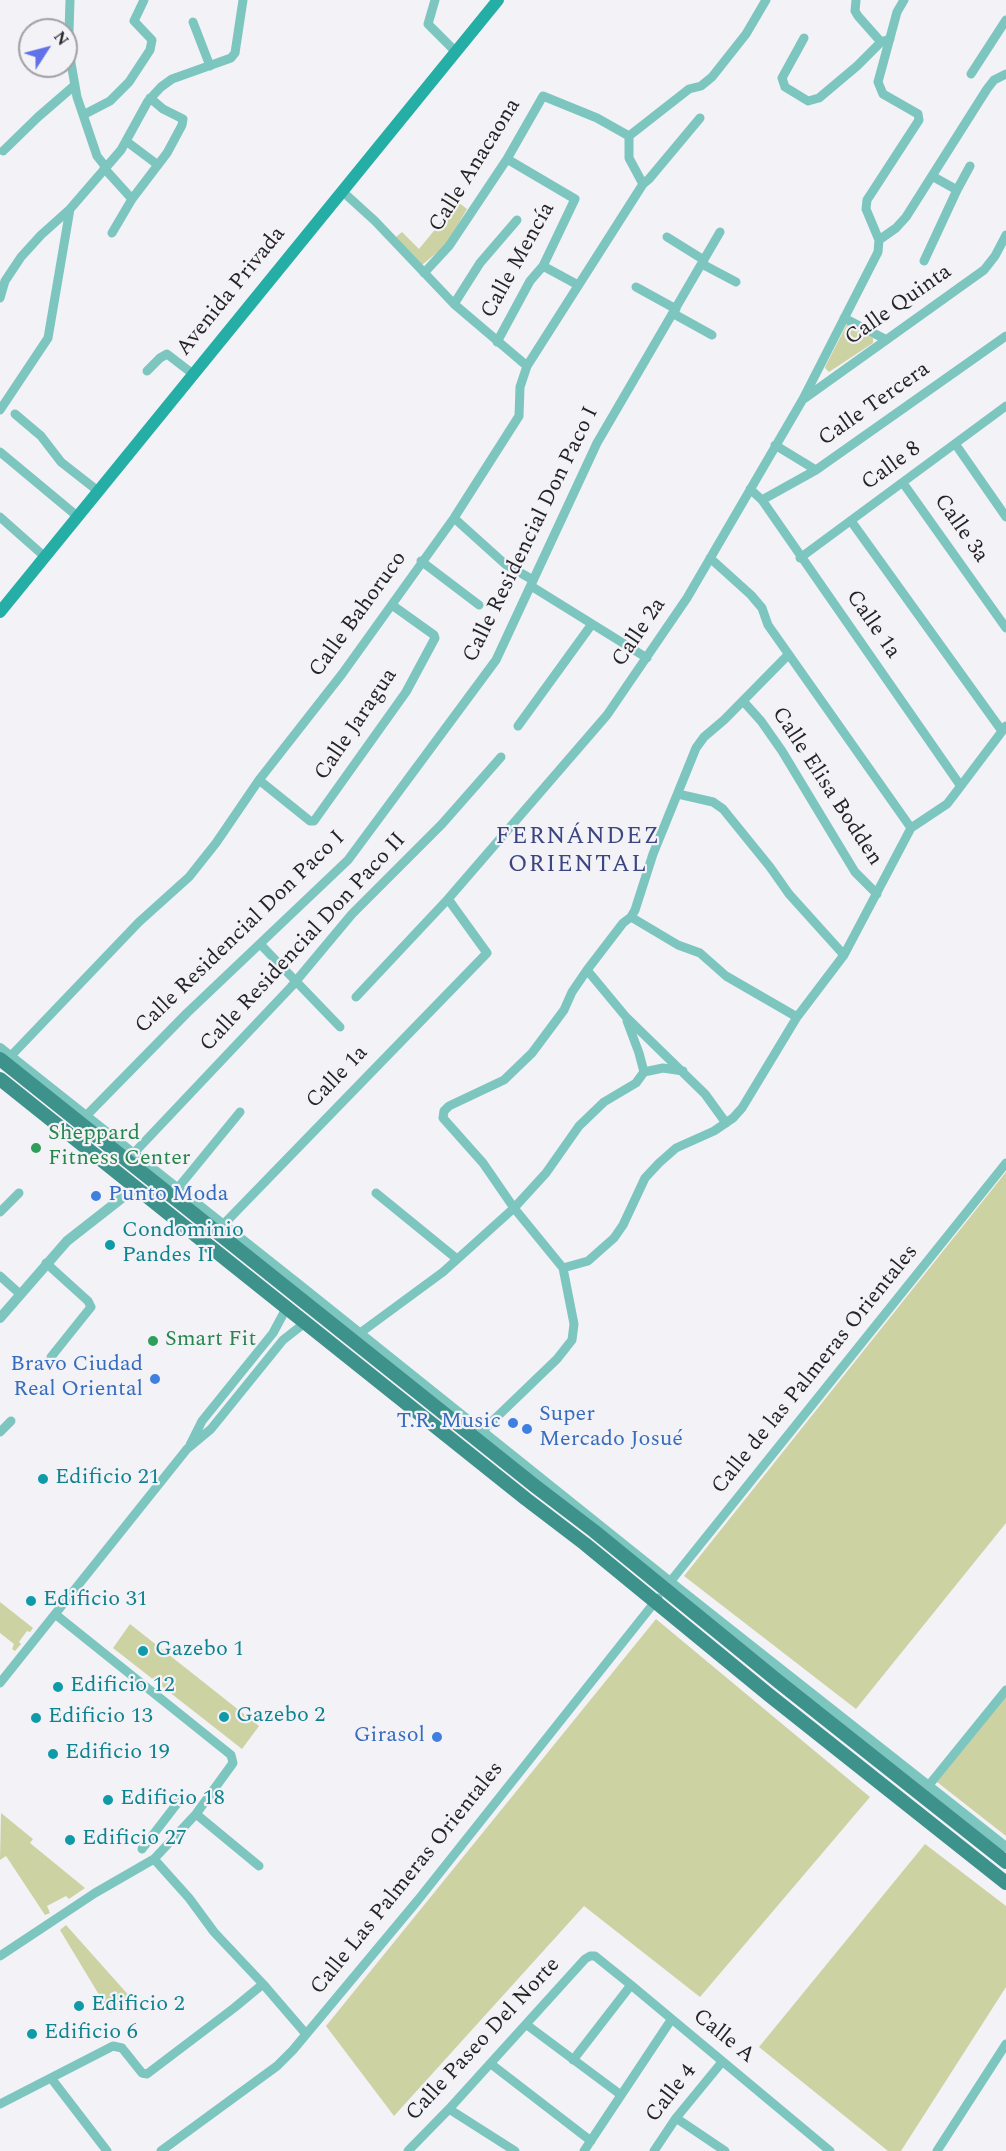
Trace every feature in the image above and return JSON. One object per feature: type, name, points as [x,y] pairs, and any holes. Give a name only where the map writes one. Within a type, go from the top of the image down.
[{"type":"main road","name":"Avenida Privada","points":[[0,612],[456,52],[494,1]]},
{"type":"main road","points":[[5,1059],[84,1119],[925,1790],[1006,1862]]},
{"type":"main road","points":[[0,1079],[1006,1883]]},
{"type":"street","points":[[70,0],[70,63],[83,115],[97,156],[132,199]]},
{"type":"street","points":[[83,115],[110,101],[129,82],[150,50],[152,40],[134,21],[144,0]]},
{"type":"street","points":[[0,298],[5,280],[21,257],[70,209],[122,150],[150,98],[172,79],[231,58],[235,52],[243,0]]},
{"type":"street","points":[[435,0],[428,24],[456,52]]},
{"type":"street","points":[[643,184],[629,158],[629,136],[689,89],[701,86],[712,77],[746,34],[766,0]]},
{"type":"street","points":[[856,0],[855,11],[858,16],[885,40]]},
{"type":"street","points":[[904,0],[885,40],[878,82],[883,94],[918,114],[919,120],[867,200],[866,209],[879,240],[896,228],[906,217],[987,89],[994,81],[1006,74]]},
{"type":"street","points":[[971,74],[1006,20]]},
{"type":"street","points":[[193,22],[210,66]]},
{"type":"street","points":[[804,38],[782,78],[785,87],[808,101],[819,98],[885,40]]},
{"type":"street","points":[[3,152],[75,84]]},
{"type":"street","name":"Calle Anacaona","points":[[424,273],[449,246],[507,159],[543,96],[597,118],[629,136]]},
{"type":"street","points":[[112,232],[177,135],[183,118],[163,109],[150,98]]},
{"type":"street","name":"Calle Bahoruco","points":[[5,1059],[139,922],[189,877],[216,843],[259,780],[342,674],[454,518],[519,416],[520,387],[527,366],[643,184],[650,179],[700,118]]},
{"type":"street","points":[[126,141],[158,165]]},
{"type":"street","name":"Calle Mencía","points":[[497,342],[530,281],[543,266],[575,199],[507,159]]},
{"type":"street","points":[[924,261],[970,166]]},
{"type":"street","points":[[932,176],[957,190]]},
{"type":"street","points":[[342,191],[375,221],[454,304],[527,366]]},
{"type":"street","points":[[0,410],[48,338],[70,209]]},
{"type":"street","points":[[454,304],[480,263],[517,220]]},
{"type":"street","name":"Calle Residencial Don Paco I","points":[[84,1119],[187,1013],[261,945],[353,854],[496,660],[597,443],[720,232]]},
{"type":"street","name":"Calle Quinta","points":[[804,399],[984,270],[995,256],[1006,235]]},
{"type":"street","points":[[668,237],[735,282]]},
{"type":"street","name":"Calle 2a","points":[[356,997],[448,899],[607,715],[647,658],[710,558],[804,399],[875,262],[879,240]]},
{"type":"street","points":[[543,266],[578,285]]},
{"type":"street","points":[[636,287],[712,335]]},
{"type":"street","points":[[844,318],[885,339]]},
{"type":"street","name":"Calle Tercera","points":[[762,500],[816,470],[1006,336]]},
{"type":"street","points":[[147,371],[167,354],[193,374]]},
{"type":"street","name":"Calle 8","points":[[800,558],[1006,406]]},
{"type":"street","points":[[15,414],[41,436],[68,468],[98,491]]},
{"type":"street","points":[[775,445],[816,470]]},
{"type":"street","points":[[956,445],[1006,517]]},
{"type":"street","points":[[0,452],[77,516]]},
{"type":"street","name":"Calle 3a","points":[[903,483],[1006,628]]},
{"type":"street","name":"Calle 1a","points":[[750,489],[762,500],[800,558],[960,785]]},
{"type":"street","points":[[0,517],[44,556]]},
{"type":"street","points":[[454,518],[506,564],[532,583],[647,658]]},
{"type":"street","points":[[563,1268],[588,1261],[614,1238],[623,1225],[645,1178],[659,1162],[676,1148],[714,1131],[742,1108],[797,1017],[844,955],[911,828],[947,804],[1004,728],[851,521]]},
{"type":"street","points":[[710,558],[762,608],[768,625],[788,655],[911,828]]},
{"type":"street","points":[[421,561],[479,605]]},
{"type":"street","name":"Calle Jaragua","points":[[259,780],[310,821],[314,821],[406,692],[435,638],[434,634],[392,605]]},
{"type":"street","points":[[518,726],[592,624]]},
{"type":"street","points":[[478,1435],[557,1359],[572,1340],[574,1324],[563,1268],[514,1208],[483,1163],[443,1118],[444,1112],[449,1106],[504,1080],[532,1053],[564,1010],[572,992],[587,970],[635,910],[652,854],[699,743],[788,655]]},
{"type":"street","name":"Calle Elisa Bodden","points":[[743,701],[761,721],[782,751],[855,872],[877,894]]},
{"type":"street","name":"Calle Residencial Don Paco II","points":[[133,1154],[295,980],[352,914],[442,824],[501,757]]},
{"type":"street","points":[[678,794],[713,802],[723,809],[789,894],[844,955]]},
{"type":"street","name":"Calle 1a","points":[[220,1228],[487,953],[448,899]]},
{"type":"street","points":[[631,917],[678,945],[700,953],[726,976],[797,1017]]},
{"type":"street","points":[[261,945],[340,1027]]},
{"type":"street","points":[[587,970],[626,1017],[705,1094],[726,1123]]},
{"type":"street","points":[[626,1017],[644,1072]]},
{"type":"street","points":[[0,1048],[5,1059]]},
{"type":"street","points":[[355,1336],[457,1259],[514,1208],[546,1173],[579,1126],[604,1102],[636,1083],[644,1072],[663,1068],[683,1071]]},
{"type":"street","points":[[177,1189],[240,1112]]},
{"type":"street","points":[[84,1119],[177,1189],[220,1228]]},
{"type":"street","name":"Calle de las Palmeras Orientales","points":[[656,1601],[1006,1163]]},
{"type":"street","points":[[0,1318],[67,1241],[136,1187]]},
{"type":"street","points":[[0,1212],[19,1193]]},
{"type":"street","points":[[376,1193],[457,1259]]},
{"type":"street","points":[[46,1263],[88,1301],[91,1307],[51,1357]]},
{"type":"street","points":[[0,1276],[20,1294]]},
{"type":"street","points":[[0,1683],[187,1449],[202,1421],[273,1333],[287,1307]]},
{"type":"street","points":[[187,1449],[212,1428],[283,1340],[306,1322]]},
{"type":"street","points":[[0,1432],[11,1421]]},
{"type":"street","points":[[202,1421],[212,1428]]},
{"type":"street","name":"Calle Las Palmeras Orientales","points":[[160,2151],[277,2066],[306,2034],[418,1900],[656,1601]]},
{"type":"street","points":[[0,1956],[95,1893],[154,1859],[196,1814],[233,1763],[231,1755],[55,1614]]},
{"type":"street","points":[[1006,1690],[925,1790],[1006,1847]]},
{"type":"street","points":[[142,1849],[179,1801]]},
{"type":"street","points":[[196,1814],[259,1866]]},
{"type":"street","points":[[154,1859],[214,1932],[306,2034]]},
{"type":"street","name":"Calle A","points":[[590,1956],[594,1956],[631,1985],[830,2151]]},
{"type":"street","name":"Calle Paseo Del Norte","points":[[408,2151],[590,1956]]},
{"type":"street","points":[[0,2104],[113,2046],[122,2048],[142,2073],[147,2074],[263,1984]]},
{"type":"street","points":[[573,2060],[631,1985]]},
{"type":"street","points":[[584,2151],[671,2020]]},
{"type":"street","points":[[527,2025],[621,2095]]},
{"type":"street","points":[[938,2151],[1006,2044]]},
{"type":"street","name":"Calle 4","points":[[654,2151],[676,2118],[722,2062]]},
{"type":"street","points":[[491,2064],[591,2141]]},
{"type":"street","points":[[51,2078],[107,2151]]},
{"type":"street","points":[[449,2109],[515,2151]]},
{"type":"street","points":[[676,2118],[725,2151]]},
{"type":"green space","points":[[446,193],[467,209],[446,245],[422,265],[396,237],[402,232],[419,249],[451,210],[440,199]]},
{"type":"green space","points":[[847,324],[873,338],[873,343],[829,372],[825,368],[826,365]]},
{"type":"green space","points":[[1006,1172],[1006,1523],[856,1709],[684,1576]]},
{"type":"green space","points":[[0,1602],[33,1628],[30,1632],[27,1631],[15,1651],[12,1649],[14,1644],[0,1633]]},
{"type":"green space","points":[[656,1619],[870,1797],[700,1997],[584,1906],[394,2116],[326,2026]]},
{"type":"green space","points":[[130,1624],[259,1726],[242,1749],[113,1648]]},
{"type":"green space","points":[[1006,1696],[1006,1836],[937,1782]]},
{"type":"green space","points":[[1,1813],[33,1839],[30,1843],[85,1888],[69,1899],[66,1896],[47,1906],[50,1913],[45,1915],[6,1856],[0,1860]]},
{"type":"green space","points":[[925,1844],[1006,1906],[1006,1987],[901,2151],[888,2151],[759,2047]]},
{"type":"green space","points":[[66,1925],[132,1999],[110,2013],[60,1930]]},
{"type":"place","name":"Sheppard Fitness Center","points":[[36,1148]]},
{"type":"place","name":"Punto Moda","points":[[96,1196]]},
{"type":"place","name":"Condominio Pandes II","points":[[110,1245]]},
{"type":"place","name":"Smart Fit","points":[[153,1341]]},
{"type":"place","name":"Bravo Ciudad Real Oriental","points":[[155,1379]]},
{"type":"place","name":"T.R. Music","points":[[513,1423]]},
{"type":"place","name":"Super Mercado Josué","points":[[527,1429]]},
{"type":"place","name":"Edificio 21","points":[[43,1479]]},
{"type":"place","name":"Edificio 31","points":[[31,1601]]},
{"type":"place","name":"Gazebo 1","points":[[143,1651]]},
{"type":"place","name":"Edificio 12","points":[[58,1687]]},
{"type":"place","name":"Gazebo 2","points":[[224,1717]]},
{"type":"place","name":"Edificio 13","points":[[36,1718]]},
{"type":"place","name":"Girasol","points":[[437,1737]]},
{"type":"place","name":"Edificio 19","points":[[53,1754]]},
{"type":"place","name":"Edificio 18","points":[[108,1800]]},
{"type":"place","name":"Edificio 27","points":[[70,1840]]},
{"type":"place","name":"Edificio 2","points":[[79,2006]]},
{"type":"place","name":"Edificio 6","points":[[32,2034]]},
{"type":"district","name":"FERNÁNDEZ ORIENTAL","points":[[578,852]]}]
